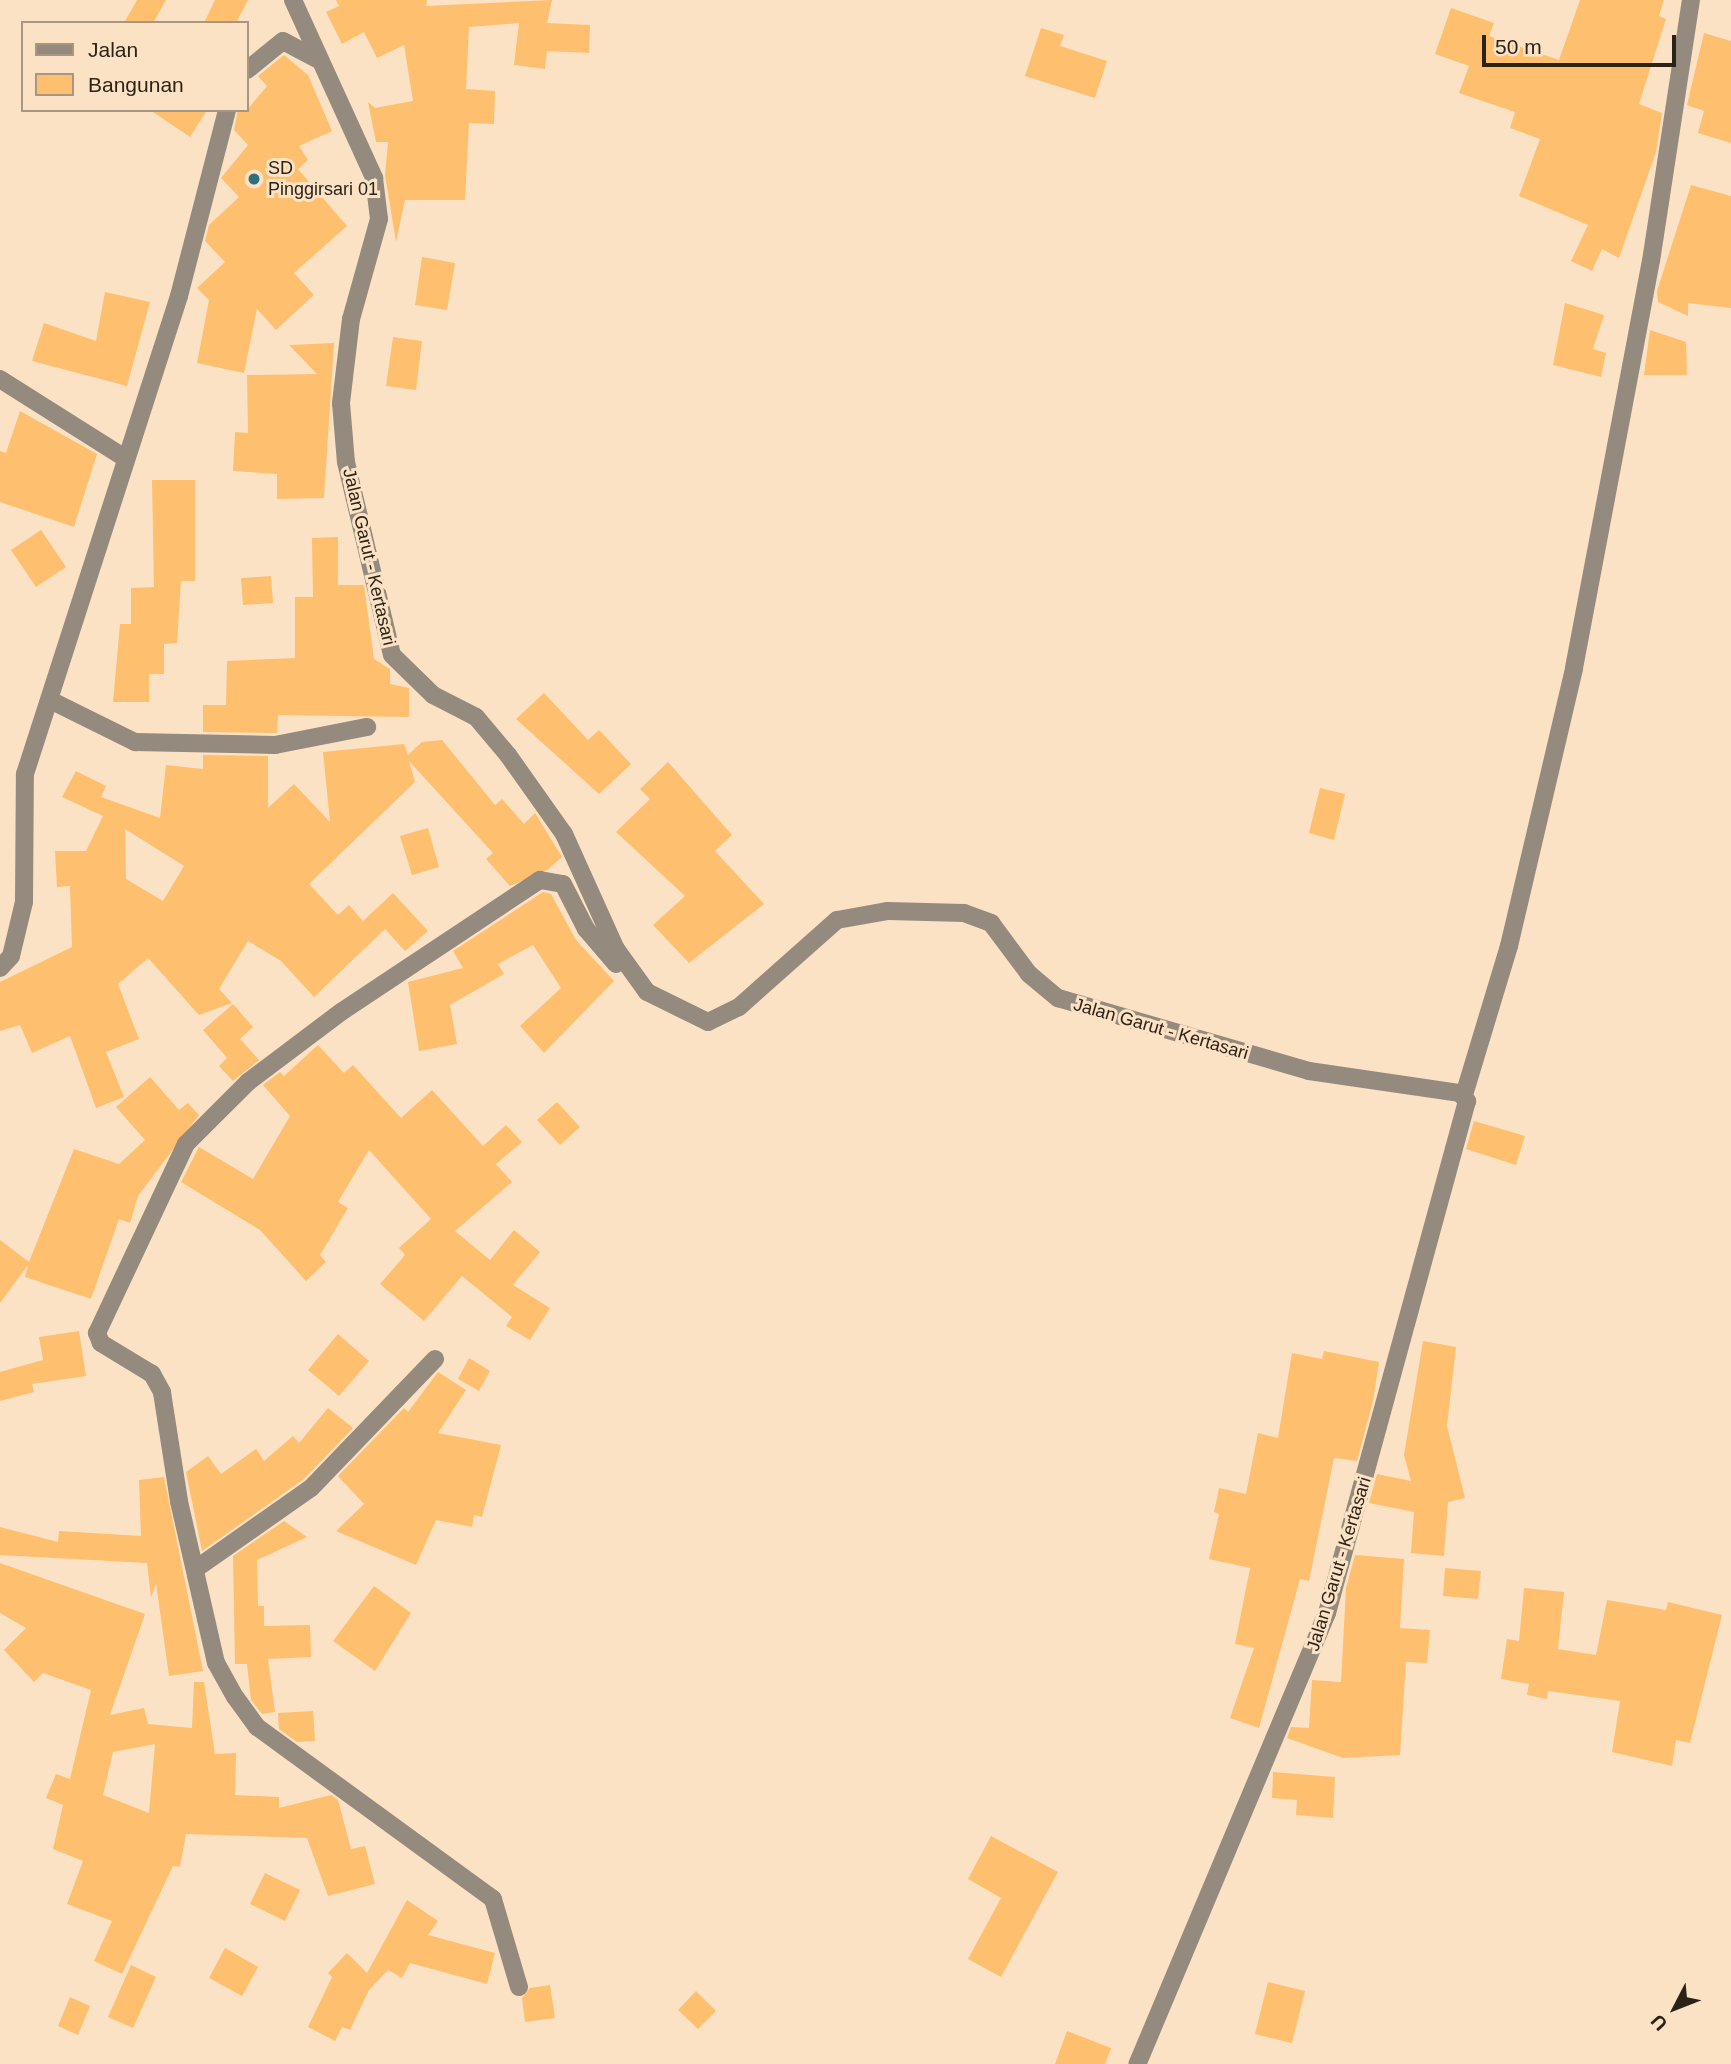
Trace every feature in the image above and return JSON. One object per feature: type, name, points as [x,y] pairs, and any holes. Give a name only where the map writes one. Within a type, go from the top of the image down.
[{"type":"street","name":"Jalan Garut - Kertasari","points":[[293,0],[374,178],[379,219],[351,319],[341,403],[346,462],[392,654],[433,695],[476,717],[508,755],[564,834],[616,949],[647,992],[708,1022],[739,1007],[837,920],[888,911],[964,913],[991,923],[1029,974],[1058,998],[1309,1071],[1464,1096],[1461,1129],[1327,1613],[1137,2064]]},
{"type":"street","points":[[1464,1096],[1509,946],[1574,668],[1651,261],[1691,0]]},
{"type":"street","points":[[248,69],[283,41],[320,61]]},
{"type":"street","points":[[0,968],[11,956],[24,902],[25,774],[52,701],[125,458],[179,296],[226,112]]},
{"type":"street","points":[[0,379],[125,458]]},
{"type":"street","points":[[52,701],[135,742],[275,745],[367,727]]},
{"type":"street","points":[[519,1987],[493,1899],[257,1727],[216,1663],[197,1568],[178,1501],[162,1392],[152,1374],[100,1343],[97,1333],[186,1144],[282,1054],[540,880],[563,884],[586,929],[647,992]]},
{"type":"street","points":[[197,1568],[311,1488],[435,1359]]},
{"type":"building","points":[[137,0],[166,0],[154,21],[125,21]]},
{"type":"building","points":[[215,0],[248,0],[237,21],[205,21]]},
{"type":"building","points":[[336,0],[427,0],[426,6],[552,0],[547,23],[590,25],[589,53],[547,51],[545,69],[514,65],[519,23],[469,27],[466,89],[495,91],[494,124],[469,123],[465,200],[405,200],[396,242],[385,175],[388,142],[376,142],[368,102],[375,108],[413,101],[404,45],[377,58],[364,32],[342,44],[326,12],[339,6]]},
{"type":"building","points":[[1580,0],[1664,0],[1659,16],[1666,19],[1639,104],[1662,113],[1656,152],[1619,258],[1602,249],[1592,271],[1571,261],[1588,225],[1519,196],[1540,139],[1510,128],[1515,112],[1459,93],[1469,66],[1435,54],[1451,8],[1494,23],[1489,36],[1559,60]]},
{"type":"building","points":[[1041,28],[1064,35],[1060,46],[1107,61],[1095,98],[1025,76]]},
{"type":"building","points":[[1704,33],[1731,41],[1731,143],[1698,133],[1704,111],[1687,105]]},
{"type":"building","points":[[284,55],[308,75],[332,131],[299,146],[308,160],[298,169],[347,226],[294,273],[314,295],[276,330],[257,309],[244,373],[197,363],[209,300],[197,288],[225,262],[205,241],[209,225],[239,197],[221,178],[248,145],[234,130],[238,112],[248,112],[267,86],[258,76]]},
{"type":"building","points":[[153,112],[206,112],[190,137]]},
{"type":"building","points":[[1691,185],[1731,196],[1731,308],[1688,303],[1688,316],[1658,302],[1657,291]]},
{"type":"building","points":[[422,257],[455,263],[447,310],[415,305]]},
{"type":"building","points":[[105,292],[150,302],[127,386],[32,361],[44,323],[96,341]]},
{"type":"building","points":[[1565,303],[1604,315],[1593,349],[1606,353],[1601,377],[1553,365]]},
{"type":"building","points":[[1650,330],[1686,342],[1687,375],[1644,375]]},
{"type":"building","points":[[393,337],[422,341],[416,390],[386,386]]},
{"type":"building","points":[[334,343],[324,498],[277,499],[277,474],[233,471],[235,432],[248,433],[247,375],[317,374],[289,345]]},
{"type":"building","points":[[20,411],[97,454],[74,527],[0,502],[0,451],[6,453]]},
{"type":"building","points":[[152,480],[195,480],[195,581],[181,581],[177,643],[164,644],[164,674],[149,674],[149,702],[113,702],[120,624],[131,624],[131,588],[154,587]]},
{"type":"building","points":[[41,530],[66,567],[36,587],[11,550]]},
{"type":"building","points":[[338,537],[338,585],[364,585],[374,659],[390,669],[390,684],[409,688],[409,717],[278,715],[277,733],[203,732],[203,705],[226,705],[227,661],[295,658],[295,597],[313,597],[312,538]]},
{"type":"building","points":[[271,576],[273,603],[243,605],[241,578]]},
{"type":"building","points":[[544,693],[588,740],[599,730],[631,764],[599,794],[516,719]]},
{"type":"building","points":[[442,740],[495,805],[502,799],[524,824],[535,813],[562,857],[547,870],[510,886],[486,859],[493,853],[409,761],[415,782],[309,884],[338,915],[349,905],[363,921],[393,893],[428,931],[405,951],[385,929],[314,997],[281,961],[248,941],[219,989],[232,1003],[199,1015],[148,958],[118,984],[139,1039],[106,1052],[124,1097],[96,1108],[70,1036],[32,1053],[20,1025],[0,1031],[0,982],[72,947],[70,886],[57,887],[55,851],[86,851],[103,816],[62,797],[76,771],[106,786],[101,797],[160,818],[166,765],[203,769],[203,755],[268,756],[268,808],[294,784],[330,822],[323,752],[404,744],[408,755],[422,742]],"holes":[[[125,829],[184,866],[163,901],[126,879]]]},
{"type":"building","points":[[668,762],[732,835],[715,851],[764,904],[689,963],[653,925],[685,896],[616,832],[650,799],[640,789]]},
{"type":"building","points":[[1320,788],[1345,794],[1334,840],[1309,833]]},
{"type":"building","points":[[428,828],[439,867],[412,875],[400,836]]},
{"type":"building","points":[[543,892],[551,894],[576,940],[614,981],[544,1053],[520,1026],[561,988],[533,945],[498,964],[504,974],[450,1005],[457,1044],[419,1051],[408,982],[463,968],[453,951]]},
{"type":"building","points":[[233,1004],[253,1027],[240,1039],[259,1060],[233,1081],[219,1066],[227,1058],[203,1030]]},
{"type":"building","points":[[318,1045],[344,1073],[353,1065],[401,1118],[432,1090],[483,1146],[506,1125],[522,1142],[496,1164],[512,1182],[455,1231],[490,1260],[514,1230],[540,1252],[513,1285],[550,1308],[530,1340],[506,1326],[512,1317],[462,1276],[424,1321],[380,1284],[405,1255],[399,1248],[431,1219],[369,1150],[338,1202],[348,1208],[320,1255],[326,1262],[306,1281],[260,1230],[181,1182],[199,1147],[253,1179],[290,1116],[263,1085],[280,1072],[284,1076]]},
{"type":"building","points":[[150,1077],[179,1110],[188,1103],[199,1115],[138,1196],[130,1223],[119,1219],[91,1299],[25,1277],[28,1265],[0,1303],[0,1240],[29,1262],[74,1149],[119,1164],[145,1140],[116,1107]]},
{"type":"building","points":[[557,1102],[580,1127],[560,1145],[537,1120]]},
{"type":"building","points":[[1474,1121],[1525,1136],[1516,1165],[1466,1149]]},
{"type":"building","points":[[79,1331],[86,1376],[32,1384],[34,1392],[0,1401],[0,1372],[43,1360],[39,1337]]},
{"type":"building","points":[[338,1334],[369,1361],[339,1396],[308,1370]]},
{"type":"building","points":[[1423,1341],[1456,1347],[1447,1426],[1465,1498],[1448,1502],[1444,1556],[1411,1553],[1414,1512],[1369,1503],[1377,1474],[1411,1481],[1404,1455]]},
{"type":"building","points":[[1324,1351],[1379,1362],[1373,1401],[1357,1461],[1334,1458],[1309,1581],[1300,1579],[1259,1728],[1230,1718],[1254,1648],[1235,1644],[1250,1568],[1209,1559],[1219,1514],[1214,1512],[1219,1488],[1246,1494],[1258,1433],[1278,1438],[1292,1353],[1322,1359]]},
{"type":"building","points":[[469,1358],[490,1371],[479,1391],[458,1379]]},
{"type":"building","points":[[438,1372],[466,1390],[438,1433],[501,1445],[482,1517],[474,1515],[472,1527],[436,1520],[416,1565],[336,1531],[364,1504],[338,1476],[404,1408],[408,1412]]},
{"type":"building","points":[[328,1408],[353,1428],[304,1479],[202,1551],[186,1472],[208,1456],[221,1474],[256,1449],[264,1461],[293,1436],[299,1443]]},
{"type":"building","points":[[164,1477],[203,1671],[169,1676],[156,1583],[151,1598],[147,1563],[0,1555],[0,1527],[58,1542],[59,1531],[141,1536],[139,1480]]},
{"type":"building","points":[[284,1521],[307,1537],[257,1560],[258,1606],[264,1606],[264,1626],[310,1625],[311,1657],[268,1659],[275,1712],[262,1714],[251,1700],[247,1664],[235,1664],[233,1556]]},
{"type":"building","points":[[1355,1555],[1404,1559],[1400,1628],[1430,1630],[1427,1663],[1406,1662],[1400,1755],[1343,1758],[1287,1738],[1291,1727],[1309,1728],[1312,1680],[1341,1682],[1346,1588]]},
{"type":"building","points":[[0,1563],[145,1614],[110,1715],[144,1708],[148,1724],[192,1728],[194,1682],[204,1682],[215,1754],[236,1753],[235,1795],[279,1797],[279,1808],[331,1795],[338,1800],[351,1849],[365,1846],[375,1884],[328,1896],[307,1838],[186,1834],[180,1867],[173,1866],[122,1974],[94,1961],[112,1921],[67,1904],[83,1861],[53,1849],[63,1805],[46,1798],[56,1774],[70,1779],[91,1690],[43,1673],[34,1682],[4,1650],[26,1628],[0,1613]],"holes":[[[155,1744],[149,1813],[103,1795],[113,1752]]]},
{"type":"building","points":[[1445,1568],[1481,1571],[1478,1599],[1443,1596]]},
{"type":"building","points":[[374,1586],[411,1613],[375,1671],[333,1641]]},
{"type":"building","points":[[1524,1588],[1564,1592],[1558,1649],[1596,1655],[1607,1600],[1666,1610],[1668,1602],[1722,1615],[1690,1743],[1676,1740],[1672,1766],[1612,1752],[1620,1701],[1548,1691],[1547,1699],[1527,1695],[1529,1684],[1501,1679],[1507,1639],[1519,1641]]},
{"type":"building","points":[[313,1711],[315,1741],[297,1742],[279,1729],[278,1713]]},
{"type":"building","points":[[1273,1772],[1335,1777],[1333,1818],[1296,1815],[1297,1800],[1272,1798]]},
{"type":"building","points":[[991,1836],[1058,1872],[1001,1977],[968,1959],[1001,1898],[968,1879]]},
{"type":"building","points":[[265,1873],[300,1890],[285,1921],[250,1904]]},
{"type":"building","points":[[407,1900],[438,1921],[428,1935],[495,1953],[487,1984],[410,1963],[402,1978],[388,1970],[369,1990],[350,2030],[342,2027],[335,2041],[308,2027],[332,1977],[328,1973],[347,1953],[367,1973]]},
{"type":"building","points":[[225,1948],[258,1967],[242,1996],[209,1978]]},
{"type":"building","points":[[131,1965],[156,1977],[133,2028],[108,2017]]},
{"type":"building","points":[[1268,1982],[1305,1991],[1292,2043],[1255,2034]]},
{"type":"building","points":[[550,1985],[555,2018],[525,2022],[522,1998],[530,1988]]},
{"type":"building","points":[[696,1991],[716,2011],[698,2029],[678,2010]]},
{"type":"building","points":[[70,1997],[90,2006],[78,2035],[58,2026]]},
{"type":"building","points":[[1067,2031],[1111,2048],[1105,2064],[1055,2064]]},
{"type":"place","name":"SD Pinggirsari 01","points":[[254,179]]}]
